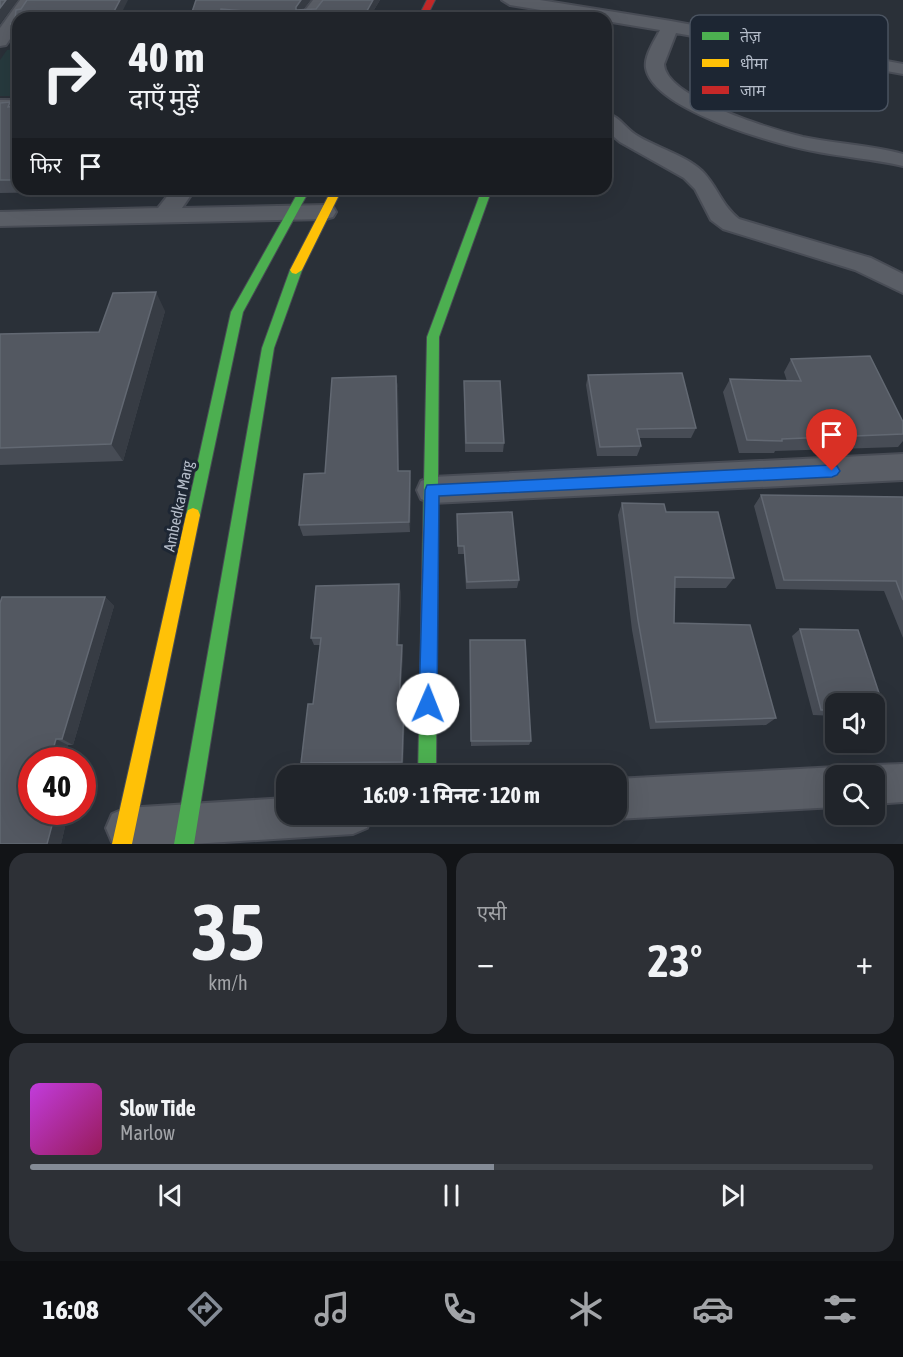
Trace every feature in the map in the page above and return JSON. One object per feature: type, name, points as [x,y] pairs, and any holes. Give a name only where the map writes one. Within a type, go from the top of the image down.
[{"type":"street","points":[[510,0],[584,12]]},
{"type":"street","points":[[612,16],[690,30]]},
{"type":"street","points":[[0,42],[12,24]]},
{"type":"street","points":[[671,26],[655,64],[655,71],[660,81],[675,95],[690,101]]},
{"type":"street","points":[[888,66],[903,69]]},
{"type":"street","points":[[714,111],[775,136],[820,147],[867,151],[903,160]]},
{"type":"street","points":[[612,124],[635,144],[692,173],[704,186],[719,215],[731,224],[863,264],[903,284]]},
{"type":"street","points":[[165,215],[180,195]]},
{"type":"street","name":"Ambedkar Marg","points":[[124,836],[237,312],[302,195]]},
{"type":"street","points":[[186,834],[268,348],[292,278],[334,195]]},
{"type":"street","points":[[427,765],[433,337],[485,195]]},
{"type":"street","points":[[0,219],[325,212]]},
{"type":"street","points":[[432,490],[903,467]]},
{"type":"street","points":[[885,784],[903,783]]},
{"type":"street","points":[[627,798],[825,788]]},
{"type":"street","points":[[124,836],[186,834],[276,823]]},
{"type":"green space","points":[[7,50],[12,50],[12,96],[0,96],[0,60]]},
{"type":"building","points":[[0,0],[6,0],[0,8]]},
{"type":"building","points":[[27,0],[120,0],[114,12],[16,12]]},
{"type":"building","points":[[196,0],[301,0],[296,10],[316,9],[323,0],[373,0],[366,12],[255,12],[221,9],[220,12],[192,12]]},
{"type":"building","points":[[10,102],[8,107],[12,107],[12,180],[0,180],[0,103]]},
{"type":"building","points":[[156,292],[111,444],[0,448],[0,334],[99,332],[113,293]]},
{"type":"building","points":[[870,356],[903,422],[903,434],[782,439],[782,441],[747,440],[730,379],[801,381],[791,359]]},
{"type":"building","points":[[682,373],[696,428],[637,429],[641,446],[600,447],[588,375]]},
{"type":"building","points":[[396,376],[398,471],[410,471],[409,522],[299,525],[304,474],[325,473],[332,378]]},
{"type":"building","points":[[464,381],[500,381],[504,443],[466,443]]},
{"type":"building","points":[[761,495],[903,497],[903,600],[896,581],[784,580]]},
{"type":"building","points":[[622,503],[664,504],[666,512],[718,512],[734,578],[675,577],[674,623],[750,625],[776,718],[656,722],[638,620]]},
{"type":"building","points":[[512,512],[519,580],[467,582],[464,546],[458,546],[457,514]]},
{"type":"building","points":[[399,584],[397,645],[402,645],[399,703],[404,703],[402,762],[301,763],[308,704],[313,704],[321,638],[311,638],[316,586]]},
{"type":"building","points":[[2,597],[105,597],[62,739],[56,739],[54,747],[18,747],[18,825],[52,825],[47,844],[0,844],[0,603]]},
{"type":"building","points":[[800,629],[858,630],[879,693],[825,693],[825,710],[821,710]]},
{"type":"building","points":[[470,640],[525,640],[531,741],[471,741]]},
{"type":"traffic: fast","points":[[193,515],[237,312],[302,195]]},
{"type":"traffic: fast","points":[[427,765],[433,337],[485,195]]},
{"type":"traffic: fast","points":[[184,844],[268,348],[296,270]]},
{"type":"traffic: slow","points":[[296,270],[334,195]]},
{"type":"traffic: slow","points":[[122,844],[193,515]]},
{"type":"traffic: jam","points":[[425,12],[431,0]]},
{"type":"route","points":[[428,704],[432,490],[832,471]]}]
